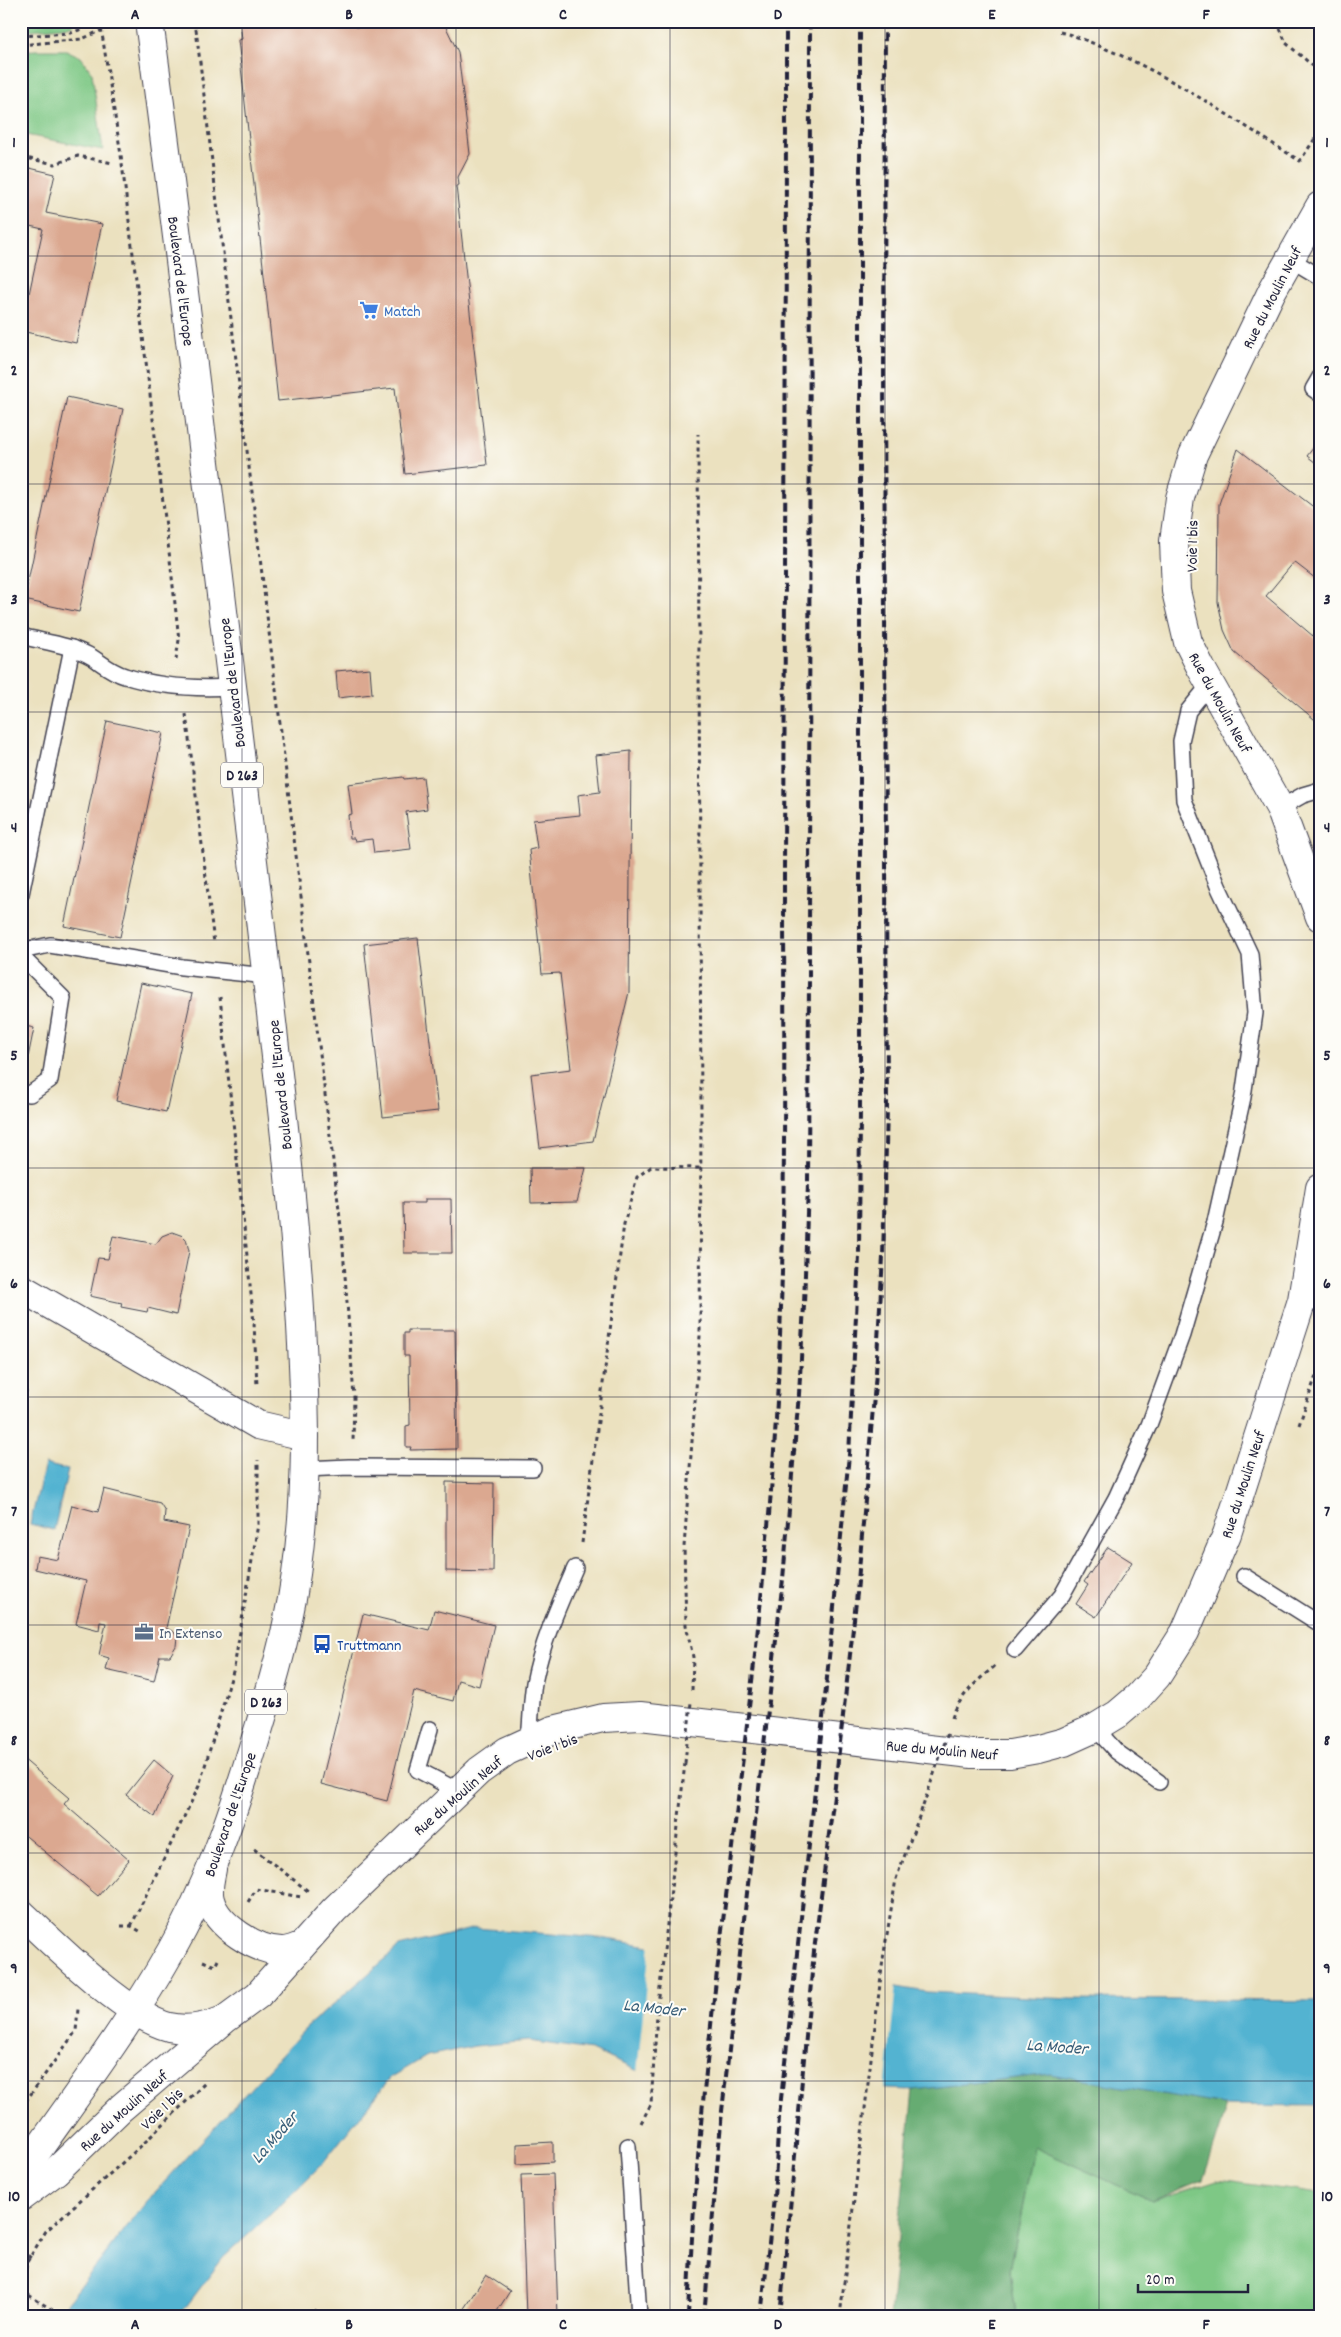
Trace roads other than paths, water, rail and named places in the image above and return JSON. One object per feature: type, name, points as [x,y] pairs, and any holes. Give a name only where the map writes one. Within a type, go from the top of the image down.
[{"type":"street","name":"Boulevard de l'Europe","points":[[21,2174],[135,2011],[173,1948],[212,1869],[230,1823],[262,1717],[287,1624],[302,1531],[306,1469],[303,1354],[292,1207],[267,976],[149,21]]},
{"type":"street","name":"Rue du Moulin Neuf","points":[[1320,206],[1290,259],[1193,455],[1180,498],[1174,541],[1176,591],[1188,642],[1280,808],[1320,917]]},
{"type":"street","name":"Rue du Moulin Neuf","points":[[21,2197],[56,2171],[121,2108],[224,2020],[258,1995],[334,1910],[456,1790],[507,1751],[529,1740],[570,1724],[603,1718],[640,1716],[972,1754],[1010,1754],[1064,1742],[1118,1714],[1138,1697],[1157,1676],[1185,1632],[1227,1534],[1311,1302],[1320,1188]]},
{"type":"street","points":[[21,1288],[258,1425],[305,1436]]},
{"type":"street","points":[[212,1869],[208,1888],[210,1901],[218,1916],[233,1930],[245,1940],[267,1949],[284,1951],[301,1946]]},
{"type":"street","name":"Rue du Moulin Neuf","points":[[21,1913],[135,2011],[166,2026],[176,2028],[192,2029],[224,2020]]},
{"type":"lane","points":[[1290,259],[1320,277]]},
{"type":"lane","points":[[1320,377],[1313,389],[1320,394]]},
{"type":"lane","points":[[21,636],[72,648],[91,657],[107,669],[125,676],[201,689],[232,687]]},
{"type":"lane","points":[[21,894],[72,648]]},
{"type":"lane","points":[[1015,1650],[1062,1595],[1116,1498],[1149,1425],[1182,1335],[1215,1222],[1243,1097],[1255,1014],[1250,954],[1218,886],[1184,800],[1181,741],[1188,712],[1210,684]]},
{"type":"lane","points":[[1280,808],[1303,795],[1320,790]]},
{"type":"lane","points":[[21,951],[50,945],[182,966],[267,976]]},
{"type":"lane","points":[[21,956],[63,998],[50,1080],[30,1094],[21,1093]]},
{"type":"lane","points":[[306,1469],[349,1467],[534,1468]]},
{"type":"lane","points":[[529,1740],[534,1685],[540,1659],[551,1624],[575,1568]]},
{"type":"lane","points":[[1244,1576],[1320,1624]]},
{"type":"lane","points":[[1094,1728],[1117,1752],[1159,1782]]},
{"type":"lane","points":[[430,1729],[418,1770],[456,1790]]},
{"type":"lane","points":[[628,2146],[639,2316]]},
{"type":"water","points":[[45,1464],[68,1470],[54,1530],[30,1524]]},
{"type":"water","name":"La Moder","points":[[475,1928],[601,1938],[927,1992],[1070,1999],[1320,2001],[1320,2106],[1224,2105],[1050,2074],[913,2090],[675,2081],[645,2074],[591,2050],[529,2041],[475,2046],[427,2056],[390,2078],[322,2164],[223,2258],[179,2316],[57,2316],[147,2201],[305,2029],[399,1947]]},
{"type":"railway","points":[[688,2316],[694,2209],[703,2103],[764,1571],[773,1465],[781,1318],[784,1097],[786,21]]},
{"type":"railway","points":[[704,2316],[722,2111],[783,1579],[799,1394],[804,1305],[808,1183],[809,979],[810,21]]},
{"type":"railway","points":[[761,2316],[774,2198],[779,2117],[823,1718],[849,1455],[859,1256],[860,21]]},
{"type":"railway","points":[[780,2316],[814,1951],[857,1593],[876,1373],[883,1257],[887,1108],[884,372],[885,21]]},
{"type":"place","name":"Match","points":[[369,310]]},
{"type":"place","name":"In Extenso","points":[[144,1632]]},
{"type":"place","name":"Truttmann","points":[[322,1644]]}]
